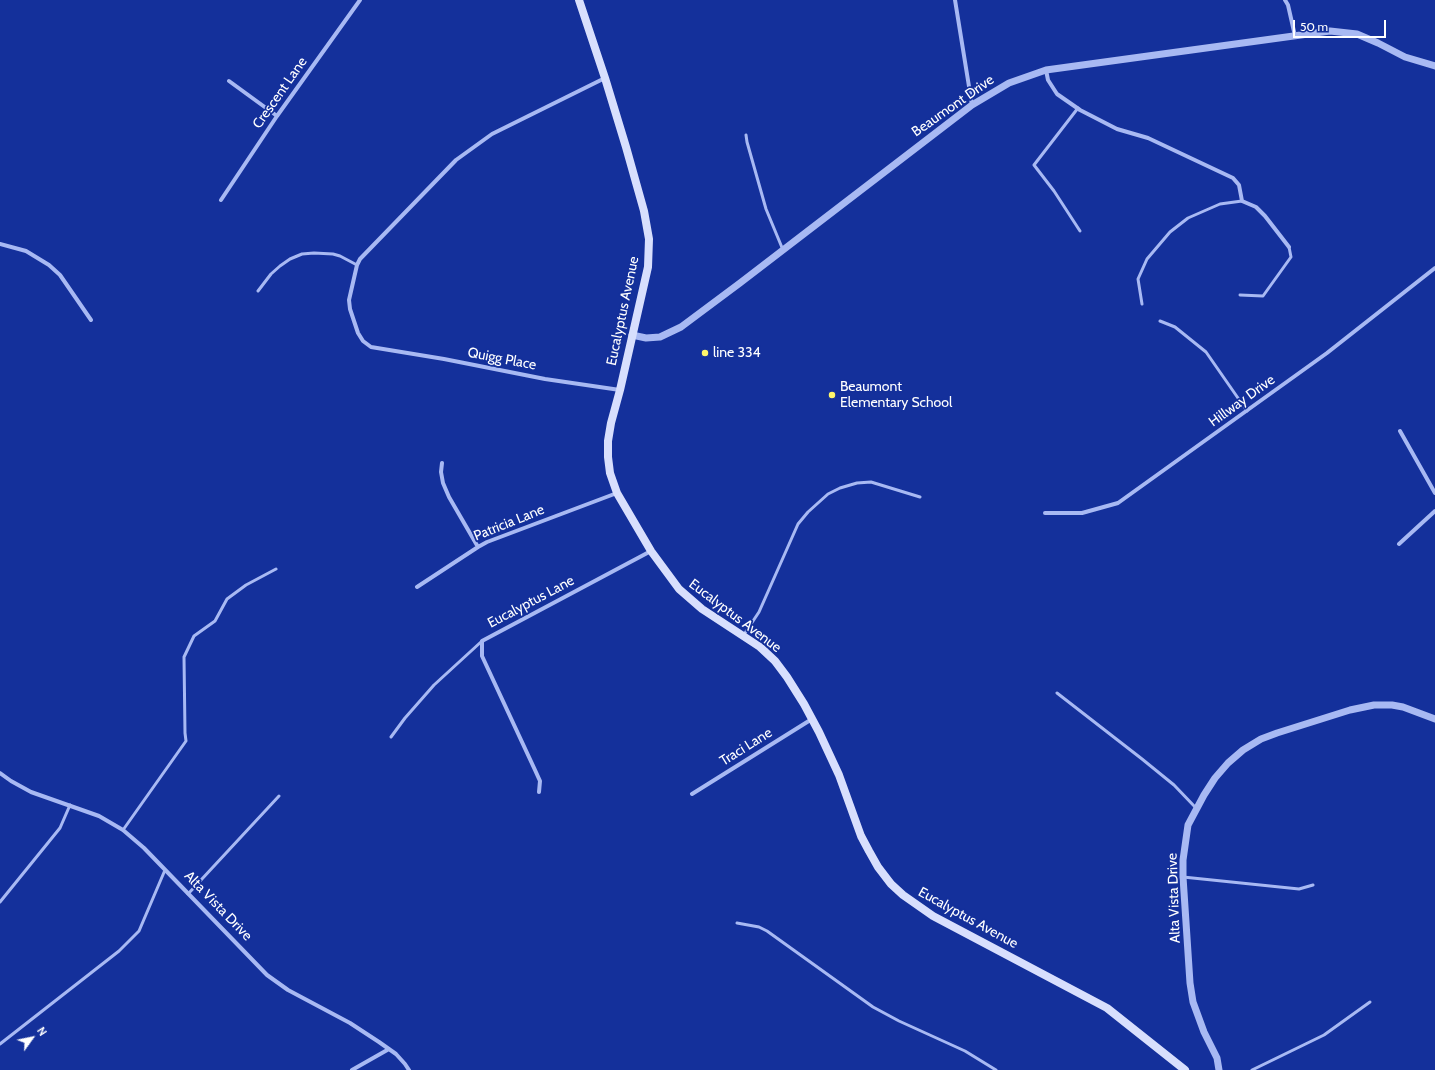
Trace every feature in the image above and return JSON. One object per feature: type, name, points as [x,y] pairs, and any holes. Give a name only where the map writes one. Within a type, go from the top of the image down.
[{"type":"main road","name":"Eucalyptus Avenue","points":[[579,0],[605,78],[644,211],[649,239],[648,267],[608,441],[610,473],[617,493],[651,551],[674,584],[702,609],[760,647],[782,669],[796,690],[812,719],[839,775],[868,851],[891,884],[903,895],[933,916],[1108,1008],[1184,1070]]},
{"type":"street","name":"Crescent Lane","points":[[221,200],[276,116],[360,0]]},
{"type":"street","points":[[955,0],[972,105]]},
{"type":"street","points":[[1285,0],[1295,36]]},
{"type":"street","name":"Beaumont Drive","points":[[632,335],[646,338],[660,337],[681,327],[972,105],[1009,83],[1046,70],[1330,31],[1357,34],[1378,42],[1405,57],[1435,66]]},
{"type":"street","points":[[1046,70],[1048,80],[1057,94],[1078,108],[1117,128],[1148,138],[1233,178],[1239,185],[1242,201],[1256,207],[1290,246]]},
{"type":"street","points":[[357,265],[360,259],[456,160],[492,134],[605,78]]},
{"type":"street","points":[[229,80],[276,116]]},
{"type":"street","points":[[0,244],[26,251],[49,265],[60,275],[91,320]]},
{"type":"street","name":"Quigg Place","points":[[357,265],[350,292],[350,309],[358,333],[363,341],[371,347],[444,359],[546,379],[620,390]]},
{"type":"street","name":"Hillway Drive","points":[[1046,513],[1082,513],[1118,503],[1327,353],[1435,268]]},
{"type":"street","points":[[1400,431],[1435,494]]},
{"type":"street","points":[[442,463],[442,483],[478,547]]},
{"type":"street","name":"Patricia Lane","points":[[417,587],[478,547],[617,493]]},
{"type":"street","points":[[1399,544],[1435,511]]},
{"type":"street","name":"Eucalyptus Lane","points":[[539,792],[540,781],[482,656],[482,641],[651,551]]},
{"type":"street","name":"Alta Vista Drive","points":[[1219,1070],[1217,1058],[1204,1032],[1193,1002],[1190,976],[1183,860],[1188,825],[1196,808],[1209,787],[1228,763],[1243,750],[1269,736],[1350,710],[1374,704],[1392,704],[1435,719]]},
{"type":"street","name":"Traci Lane","points":[[692,794],[812,719]]},
{"type":"street","name":"Alta Vista Drive","points":[[0,774],[31,792],[99,816],[123,830],[144,848],[272,979],[288,990],[350,1023],[396,1054],[409,1070]]},
{"type":"street","points":[[352,1070],[389,1049]]},
{"type":"lane","points":[[1078,108],[1034,165],[1054,191],[1080,231]]},
{"type":"lane","points":[[746,135],[746,142],[766,209],[783,250]]},
{"type":"lane","points":[[1142,304],[1138,279],[1147,259],[1170,232],[1188,218],[1220,204],[1242,201]]},
{"type":"lane","points":[[1240,295],[1263,296],[1292,257],[1290,246]]},
{"type":"lane","points":[[258,291],[271,274],[280,266],[290,259],[302,254],[333,254],[357,265]]},
{"type":"lane","points":[[1160,321],[1175,327],[1206,352],[1247,411]]},
{"type":"lane","points":[[743,636],[759,612],[798,524],[808,512],[828,494],[840,488],[871,482],[920,497]]},
{"type":"lane","points":[[123,830],[186,741],[184,657],[194,636],[215,621],[227,599],[246,585],[276,569]]},
{"type":"lane","points":[[391,737],[405,718],[434,685],[482,641]]},
{"type":"lane","points":[[1057,693],[1174,785],[1196,808]]},
{"type":"lane","points":[[188,894],[279,796]]},
{"type":"lane","points":[[0,902],[60,828],[70,805]]},
{"type":"lane","points":[[0,1044],[119,951],[139,931],[165,870]]},
{"type":"lane","points":[[1183,877],[1299,889],[1313,885]]},
{"type":"lane","points":[[737,922],[759,927],[767,931],[873,1007],[964,1051],[996,1070]]},
{"type":"lane","points":[[1252,1070],[1324,1035],[1370,1002]]},
{"type":"place","name":"line 334","points":[[705,353]]},
{"type":"place","name":"Beaumont Elementary School","points":[[832,395]]}]
